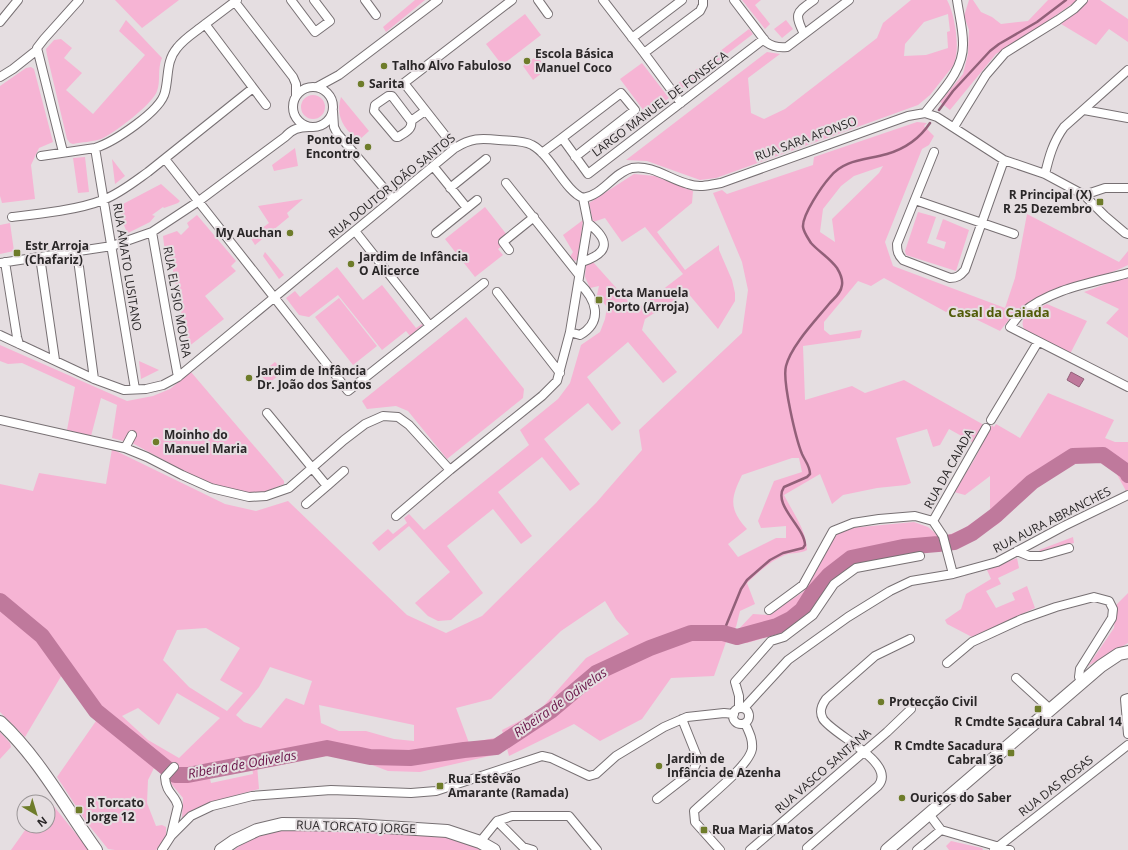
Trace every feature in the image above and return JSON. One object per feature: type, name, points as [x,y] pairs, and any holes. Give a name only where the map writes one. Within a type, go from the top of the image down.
[{"type":"main road","points":[[888,850],[1101,666],[1119,654],[1128,652]]},
{"type":"main road","points":[[0,722],[10,731],[32,757],[96,850]]},
{"type":"main road","name":"RUA TORCATO JORGE","points":[[221,850],[234,841],[257,830],[282,824],[355,825],[447,831],[480,842],[494,850]]},
{"type":"street","points":[[0,22],[18,0]]},
{"type":"street","points":[[0,76],[13,69],[37,50],[44,39],[79,0]]},
{"type":"street","points":[[291,0],[314,32],[330,21],[314,0]]},
{"type":"street","points":[[365,0],[376,15]]},
{"type":"street","points":[[290,132],[293,102],[300,91],[315,87],[339,75],[438,0]]},
{"type":"street","points":[[455,148],[404,83],[512,0]]},
{"type":"street","points":[[538,0],[548,14]]},
{"type":"street","points":[[603,0],[681,103]]},
{"type":"street","points":[[632,38],[682,0]]},
{"type":"street","points":[[644,53],[700,11],[703,5],[703,0]]},
{"type":"street","points":[[734,0],[764,39],[774,46],[783,48],[787,47],[849,0]]},
{"type":"street","points":[[804,34],[798,21],[798,14],[814,0]]},
{"type":"street","points":[[957,0],[963,44],[961,61],[953,77],[925,113],[937,117],[954,127],[1004,160],[1045,174],[1084,195],[1104,216],[1128,234]]},
{"type":"street","points":[[954,127],[986,75],[1005,53],[1074,9],[1082,0]]},
{"type":"street","points":[[41,156],[95,148],[114,140],[153,110],[163,99],[169,62],[176,48],[236,1],[294,77],[304,84],[328,93],[331,98]]},
{"type":"street","points":[[205,24],[266,105]]},
{"type":"street","name":"LARGO MANUEL DE FONSECA","points":[[562,138],[588,174],[764,39]]},
{"type":"street","points":[[37,50],[63,152]]},
{"type":"street","points":[[1045,174],[1056,138],[1064,127],[1128,70]]},
{"type":"street","points":[[339,75],[334,82],[331,98],[334,127],[337,133],[393,199]]},
{"type":"street","points":[[294,77],[296,84],[296,96]]},
{"type":"street","points":[[12,217],[72,208],[104,200],[132,184],[253,88]]},
{"type":"street","name":"LARGO MANUEL DE FONSECA","points":[[542,153],[621,92],[635,110],[575,157]]},
{"type":"street","points":[[388,96],[392,96],[411,121],[411,128],[401,136],[396,137],[374,111],[375,105],[388,96]]},
{"type":"street","points":[[293,109],[295,116],[299,121],[312,127],[329,129],[337,133]]},
{"type":"street","points":[[1084,110],[1128,118]]},
{"type":"street","points":[[20,344],[17,337],[3,263],[112,246],[152,232],[199,201],[290,132],[295,129],[312,127],[326,122],[333,111]]},
{"type":"street","points":[[411,121],[425,111]]},
{"type":"street","name":"RUA SARA AFONSO","points":[[583,198],[590,197],[597,193],[620,174],[632,168],[640,167],[688,185],[701,186],[721,183],[908,116],[925,113]]},
{"type":"street","name":"RUA DOUTOR JOÃO SANTOS","points":[[0,334],[94,378],[124,390],[146,389],[163,385],[178,377],[432,166],[464,142],[483,138],[523,142],[532,145],[542,153],[574,192],[583,198]]},
{"type":"street","name":"RUA AMATO LUSITANO","points":[[95,148],[135,389]]},
{"type":"street","points":[[934,152],[897,244],[897,250],[903,260],[950,278],[961,276],[965,270],[1004,160]]},
{"type":"street","points":[[165,159],[348,391],[484,283]]},
{"type":"street","points":[[450,188],[486,159]]},
{"type":"street","points":[[432,166],[467,208]]},
{"type":"street","points":[[506,183],[534,217],[579,279],[594,304],[596,309],[594,321],[588,330],[580,335],[570,332]]},
{"type":"street","points":[[1084,195],[1105,188],[1128,188]]},
{"type":"street","points":[[396,516],[450,470],[542,396],[557,381],[570,332],[588,223],[583,198]]},
{"type":"street","points":[[436,233],[477,200]]},
{"type":"street","points":[[915,200],[981,224],[1014,234]]},
{"type":"street","points":[[509,250],[503,242],[534,217]]},
{"type":"street","points":[[582,262],[594,258],[604,248],[604,241],[596,230],[588,223]]},
{"type":"street","points":[[355,231],[430,326]]},
{"type":"street","name":"RUA ELYSIO MOURA","points":[[152,232],[178,377]]},
{"type":"street","points":[[77,252],[94,378]]},
{"type":"street","points":[[40,257],[55,360]]},
{"type":"street","points":[[1128,273],[1057,292],[1021,313],[1010,327],[1128,387]]},
{"type":"street","points":[[497,292],[560,373]]},
{"type":"street","points":[[991,420],[1038,342]]},
{"type":"street","points":[[267,413],[328,486]]},
{"type":"street","points":[[0,420],[125,448],[211,488],[249,497],[266,496],[289,488],[344,440],[365,424],[382,416],[398,417],[409,425],[450,470]]},
{"type":"street","name":"RUA DA CAIADA","points":[[933,521],[986,428]]},
{"type":"street","points":[[125,448],[132,435]]},
{"type":"street","points":[[306,504],[344,471]]},
{"type":"street","name":"RUA AURA ABRANCHES","points":[[739,710],[788,660],[848,617],[890,591],[911,581],[953,574],[998,562],[1064,526],[1128,495]]},
{"type":"street","points":[[769,610],[803,585],[833,531],[853,523],[915,516],[933,521],[943,536],[953,574]]},
{"type":"street","points":[[1017,551],[1029,556],[1041,556],[1069,548]]},
{"type":"street","points":[[745,723],[740,724],[736,721],[739,710],[740,696],[736,682],[771,641],[784,637],[813,615],[834,584],[856,568],[920,556]]},
{"type":"street","points":[[947,663],[972,642],[1009,625],[1056,607],[1094,597],[1109,601],[1113,609],[1112,618],[1080,669],[1079,677],[1082,682]]},
{"type":"street","points":[[807,848],[881,782],[881,771],[879,766],[826,722],[822,717],[821,707],[826,699],[875,656],[910,639]]},
{"type":"street","points":[[1016,678],[1050,709]]},
{"type":"street","points":[[1127,698],[1128,734]]},
{"type":"street","name":"RUA VASCO SANTANA","points":[[750,850],[864,752],[910,709]]},
{"type":"street","points":[[170,836],[190,816],[212,806],[252,796],[331,790],[411,793],[436,791],[542,756],[551,758],[589,776],[596,774],[616,756],[664,727],[687,717],[739,710],[748,711],[749,716],[745,723]]},
{"type":"street","points":[[657,799],[693,771],[698,759],[682,719]]},
{"type":"street","points":[[720,850],[694,822],[694,811],[745,764],[752,750],[752,738],[745,723]]},
{"type":"street","name":"RUA DAS ROSAS","points":[[996,848],[1128,745]]},
{"type":"street","points":[[162,850],[170,836],[178,806],[178,803],[166,789],[165,777],[174,767]]},
{"type":"street","points":[[929,814],[941,830],[996,848],[1010,850]]},
{"type":"street","points":[[480,842],[497,822],[512,816],[570,816],[597,850]]},
{"type":"street","points":[[497,822],[522,847],[533,850]]},
{"type":"street","points":[[917,850],[941,830]]},
{"type":"shaded area","points":[[115,0],[179,0],[142,28]]},
{"type":"shaded area","points":[[415,0],[425,0],[386,32],[383,27]]},
{"type":"shaded area","points":[[742,0],[761,0],[755,5],[770,24],[765,29]]},
{"type":"shaded area","points":[[911,0],[947,0],[950,6],[955,23],[957,42],[957,51],[953,66],[930,95],[918,105],[716,178],[700,180],[647,161],[626,160],[767,52],[780,54],[748,78],[751,113],[764,119],[785,109],[877,38],[883,23]],"holes":[[[948,14],[950,31],[947,32],[948,48],[926,55],[904,56],[905,44],[924,22]]]},
{"type":"shaded area","points":[[969,0],[973,0],[981,12],[992,17],[1001,24],[1028,21],[1048,0],[1078,0],[1029,34],[996,54],[950,110],[940,102],[963,74],[968,54],[969,30],[964,16]]},
{"type":"shaded area","points":[[1089,0],[1100,0],[1128,19],[1128,42],[1109,29],[1096,45],[1061,24]]},
{"type":"shaded area","points":[[525,14],[541,35],[502,65],[486,44]]},
{"type":"shaded area","points":[[126,20],[162,58],[157,91],[154,97],[141,111],[107,136],[94,141],[73,144],[70,143],[67,139],[46,49],[54,40],[61,39],[72,48],[64,58],[82,73],[66,90],[93,114],[145,55],[119,31]]},
{"type":"shaded area","points":[[786,20],[793,29],[782,38],[774,29]]},
{"type":"shaded area","points":[[749,29],[753,34],[681,89],[677,84]]},
{"type":"shaded area","points":[[537,56],[547,69],[533,80],[523,66]]},
{"type":"shaded area","points":[[642,63],[669,98],[647,115],[620,79]]},
{"type":"shaded area","points":[[31,67],[34,69],[53,142],[39,148],[31,165],[35,199],[2,203],[0,196],[0,86],[26,68]]},
{"type":"shaded area","points":[[308,95],[318,95],[325,102],[325,112],[318,119],[308,119],[301,112],[301,102]]},
{"type":"shaded area","points":[[341,97],[369,131],[358,141],[342,122],[339,110]]},
{"type":"shaded area","points":[[917,122],[927,123],[924,126],[934,136],[929,145],[922,149],[885,242],[893,266],[1005,308],[1015,278],[1027,214],[1119,262],[1128,251],[1128,265],[1101,276],[1058,289],[1030,301],[1015,312],[1000,331],[953,308],[946,312],[884,278],[871,286],[858,281],[824,322],[824,330],[830,335],[862,330],[860,338],[803,346],[805,400],[852,386],[865,393],[904,380],[984,425],[974,443],[949,429],[940,445],[933,447],[927,429],[896,438],[911,483],[906,485],[877,488],[843,495],[832,504],[820,474],[784,495],[802,528],[807,550],[788,554],[774,560],[747,583],[755,604],[740,611],[736,627],[732,631],[736,632],[753,614],[768,615],[803,592],[835,536],[841,531],[850,528],[914,522],[928,527],[940,537],[943,549],[857,564],[832,583],[809,615],[787,631],[747,643],[726,642],[714,676],[671,678],[642,719],[600,741],[574,724],[509,756],[502,730],[539,711],[586,658],[629,634],[616,619],[605,601],[561,631],[491,699],[456,708],[469,743],[494,738],[498,754],[420,772],[388,771],[362,761],[344,757],[315,755],[257,765],[259,789],[222,799],[200,807],[182,818],[183,798],[168,780],[177,769],[162,775],[154,768],[148,780],[147,803],[156,826],[162,825],[166,827],[166,839],[156,850],[108,849],[87,823],[57,777],[96,721],[63,673],[25,737],[0,712],[0,484],[33,491],[39,473],[106,484],[112,449],[225,504],[256,511],[288,501],[407,615],[446,633],[482,616],[596,503],[642,450],[639,430],[742,333],[748,290],[742,262],[713,193],[722,190],[727,194],[813,165],[814,157]],"holes":[[[883,166],[879,173],[832,219],[835,242],[820,232],[823,209],[841,186],[854,176]],[[792,458],[799,458],[802,472],[774,481],[758,521],[761,528],[786,526],[786,538],[776,538],[738,557],[728,544],[747,529],[741,522],[734,509],[733,503],[735,490],[742,475]],[[206,628],[240,648],[220,680],[243,693],[227,711],[189,687],[163,660],[177,630]],[[270,667],[312,681],[304,705],[286,698],[261,728],[244,722],[236,715],[259,687]],[[177,693],[220,718],[179,758],[148,740],[122,716],[138,708],[159,725]],[[319,705],[414,725],[414,741],[394,739],[366,731],[339,731],[321,723]],[[252,766],[253,774],[211,783],[209,775]]]},
{"type":"shaded area","points":[[295,148],[298,166],[274,171],[272,165]]},
{"type":"shaded area","points":[[85,157],[89,192],[78,193],[73,158]]},
{"type":"shaded area","points":[[112,159],[125,176],[115,184]]},
{"type":"shaded area","points":[[634,174],[655,176],[693,191],[692,203],[657,232],[685,270],[719,245],[719,250],[732,280],[735,301],[718,329],[687,292],[645,319],[642,330],[677,372],[663,383],[628,342],[587,377],[621,423],[612,431],[588,403],[544,439],[580,484],[570,491],[542,457],[498,492],[532,536],[521,544],[493,509],[447,546],[483,593],[451,620],[438,621],[428,616],[415,603],[450,572],[409,526],[379,551],[372,543],[388,529],[393,534],[407,523],[404,518],[409,514],[424,530],[529,445],[520,430],[558,399],[570,383],[581,345],[600,332],[605,319],[607,307],[597,295],[599,286],[590,288],[585,277],[586,264],[593,262],[636,310],[683,274],[645,227],[622,242],[605,218],[593,222],[589,203]]},
{"type":"shaded area","points":[[161,184],[180,201],[164,208],[163,207],[152,215],[155,216],[150,222],[128,233],[122,219],[121,211],[123,204]]},
{"type":"shaded area","points":[[303,199],[287,213],[289,217],[255,245],[250,237],[269,223],[258,206]]},
{"type":"shaded area","points":[[485,207],[507,235],[499,241],[502,246],[498,249],[503,255],[475,277],[445,239]]},
{"type":"shaded area","points":[[918,212],[936,217],[927,243],[944,249],[946,242],[936,239],[943,219],[969,230],[956,271],[906,255],[905,251]]},
{"type":"shaded area","points":[[197,215],[236,261],[231,266],[236,271],[205,296],[224,319],[188,347],[171,260],[166,261],[163,236],[177,231],[181,235],[189,227],[187,223]]},
{"type":"shaded area","points":[[583,220],[578,259],[575,261],[570,257],[573,252],[563,235]]},
{"type":"shaded area","points":[[10,223],[14,251],[0,254],[0,225]]},
{"type":"shaded area","points":[[265,252],[284,275],[279,279],[263,256]]},
{"type":"shaded area","points":[[337,267],[363,300],[382,285],[416,328],[422,324],[423,325],[410,336],[406,331],[382,350],[338,295],[309,317],[299,315],[286,298],[295,291],[300,297]]},
{"type":"shaded area","points":[[1128,276],[1128,338],[1106,323],[1119,309],[1084,292]]},
{"type":"shaded area","points":[[339,298],[377,346],[353,365],[315,317]]},
{"type":"shaded area","points":[[1047,304],[1087,321],[1070,354],[1025,330],[1023,321],[1025,317]]},
{"type":"shaded area","points":[[466,317],[524,389],[523,398],[447,459],[408,411],[396,406],[367,409],[362,401]]},
{"type":"shaded area","points":[[0,345],[127,401],[153,396],[170,389],[191,372],[284,481],[284,484],[257,495],[219,488],[191,475],[134,444],[112,438],[117,405],[101,398],[91,436],[67,430],[75,387],[22,363],[8,364],[0,361]]},
{"type":"shaded area","points":[[139,361],[159,370],[141,379]]},
{"type":"shaded area","points":[[275,362],[284,371],[268,384],[260,374]]},
{"type":"shaded area","points":[[1071,372],[1084,379],[1079,387],[1067,380]]},
{"type":"shaded area","points":[[1048,393],[1114,420],[1105,438],[1115,442],[1128,442],[1128,490],[1126,491],[1114,469],[1108,464],[1085,461],[1074,464],[1045,480],[998,524],[961,545],[949,548],[946,536],[963,529],[990,511],[990,476],[965,495],[954,492],[974,460],[992,425],[994,427],[996,424],[1020,438]]},
{"type":"shaded area","points":[[1073,537],[1074,543],[1041,552],[1039,550]]},
{"type":"shaded area","points":[[1017,558],[1019,568],[998,578],[1001,584],[986,591],[996,608],[1015,600],[1012,593],[1027,586],[1035,608],[972,637],[947,624],[945,620],[961,609],[966,594],[991,579],[987,570]]},
{"type":"shaded area","points":[[1128,593],[1128,643],[1088,666],[1114,628],[1116,605]]},
{"type":"shaded area","points":[[0,732],[10,743],[11,747],[0,759]]},
{"type":"shaded area","points":[[56,809],[89,850],[11,850],[22,834],[56,834]]},
{"type":"shaded area","points":[[273,829],[442,835],[486,850],[234,850],[250,838]]},
{"type":"shaded area","points":[[951,841],[982,848],[983,850],[949,850],[946,846]]},
{"type":"waterway","points":[[939,110],[953,91],[990,51],[999,44],[1037,22],[1066,0]]},
{"type":"waterway","points":[[723,633],[741,589],[747,580],[770,560],[783,553],[803,548],[805,545],[804,538],[785,509],[781,494],[784,487],[807,477],[810,474],[799,447],[793,424],[785,373],[789,358],[798,342],[839,293],[842,283],[841,276],[837,268],[811,243],[806,235],[803,227],[806,215],[818,194],[836,171],[849,163],[887,154],[899,149],[916,138],[930,123]]},
{"type":"waterway","name":"Ribeira de Odivelas","points":[[0,601],[42,636],[96,711],[175,775],[188,775],[327,748],[370,757],[410,758],[496,747],[552,710],[596,673],[650,648],[691,633],[723,633],[737,637],[777,626],[791,619],[802,610],[812,594],[829,575],[851,558],[903,547],[954,542],[972,533],[996,515],[1032,482],[1073,456],[1103,455],[1127,472],[1128,475]]},
{"type":"place","name":"Escola Básica Manuel Coco","points":[[527,61]]},
{"type":"place","name":"Talho Alvo Fabuloso","points":[[384,66]]},
{"type":"place","name":"Sarita","points":[[361,84]]},
{"type":"place","name":"Ponto de Encontro","points":[[368,147]]},
{"type":"place","name":"R Principal (X) R 25 Dezembro","points":[[1100,202]]},
{"type":"place","name":"My Auchan","points":[[290,233]]},
{"type":"place","name":"Estr Arroja (Chafariz)","points":[[17,253]]},
{"type":"place","name":"Jardim de Infância O Alicerce","points":[[351,264]]},
{"type":"place","name":"Pcta Manuela Porto (Arroja)","points":[[599,300]]},
{"type":"place","name":"Jardim de Infância Dr. João dos Santos","points":[[249,378]]},
{"type":"place","name":"Moinho do Manuel Maria","points":[[156,442]]},
{"type":"place","name":"Protecção Civil","points":[[881,702]]},
{"type":"place","name":"R Cmdte Sacadura Cabral 14","points":[[1038,709]]},
{"type":"place","name":"R Cmdte Sacadura Cabral 36","points":[[1011,753]]},
{"type":"place","name":"Jardim de Infância de Azenha","points":[[659,766]]},
{"type":"place","name":"Rua Estêvão Amarante (Ramada)","points":[[440,786]]},
{"type":"place","name":"Ouriços do Saber","points":[[902,798]]},
{"type":"place","name":"R Torcato Jorge 12","points":[[79,810]]},
{"type":"place","name":"Rua Maria Matos","points":[[704,830]]},
{"type":"district","name":"Casal da Caiada","points":[[999,312]]}]
